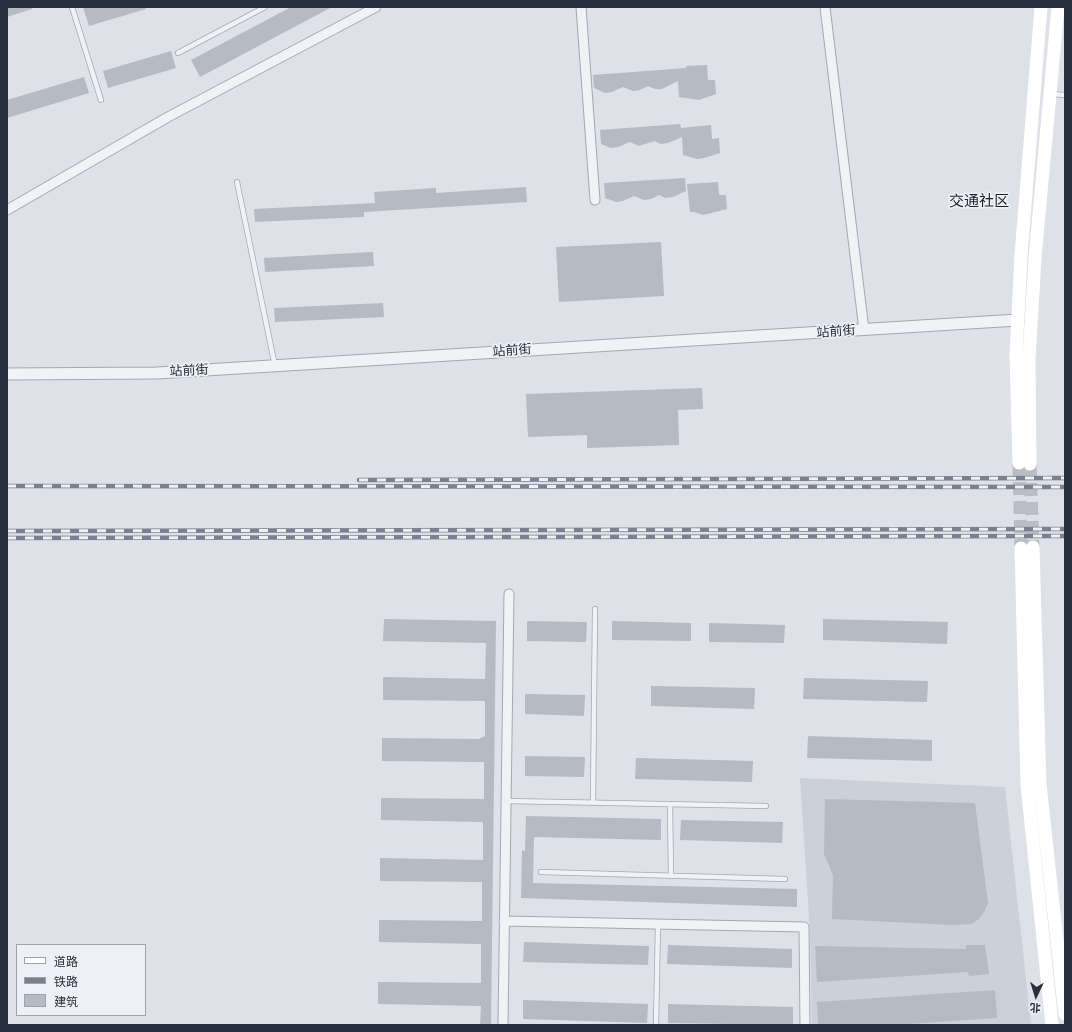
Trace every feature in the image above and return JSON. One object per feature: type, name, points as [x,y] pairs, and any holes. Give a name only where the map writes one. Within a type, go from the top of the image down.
[{"type":"main road","points":[[1041,7],[1020,255],[1016,355],[1025,463],[1035,258],[1058,7]]},
{"type":"main road","points":[[1052,1025],[1027,785],[1027,547],[1040,784],[1060,921],[1065,1014]]},
{"type":"street","points":[[7,210],[168,117],[376,7]]},
{"type":"street","points":[[581,7],[595,200]]},
{"type":"street","points":[[825,7],[864,330]]},
{"type":"street","name":"站前街","points":[[7,374],[158,373],[1018,320]]},
{"type":"street","points":[[503,1025],[509,594]]},
{"type":"street","points":[[504,921],[804,927],[805,1025]]},
{"type":"lane","points":[[72,7],[101,100]]},
{"type":"lane","points":[[178,53],[265,7]]},
{"type":"lane","points":[[1050,94],[1065,95]]},
{"type":"lane","points":[[237,182],[275,366]]},
{"type":"lane","points":[[593,803],[595,609]]},
{"type":"lane","points":[[506,801],[766,806]]},
{"type":"lane","points":[[670,804],[671,876]]},
{"type":"lane","points":[[541,872],[785,879]]},
{"type":"lane","points":[[656,1025],[658,924]]},
{"type":"shaded area","points":[[800,778],[1005,787],[1031,1025],[812,1025],[810,932]]},
{"type":"building","points":[[7,7],[32,7],[32,9],[7,17]]},
{"type":"building","points":[[83,7],[146,7],[146,9],[89,26]]},
{"type":"building","points":[[291,7],[332,7],[200,77],[191,60]]},
{"type":"building","points":[[171,51],[176,68],[108,88],[103,71]]},
{"type":"building","points":[[707,65],[708,80],[715,80],[716,94],[699,100],[679,97],[678,81],[662,89],[655,89],[648,86],[640,90],[633,91],[623,87],[612,92],[605,93],[594,88],[593,75]]},
{"type":"building","points":[[84,77],[89,93],[7,118],[7,100]]},
{"type":"building","points":[[680,124],[681,128],[711,125],[712,139],[719,138],[720,153],[697,159],[683,155],[682,137],[668,143],[661,144],[655,141],[639,146],[630,142],[611,148],[601,144],[600,130]]},
{"type":"building","points":[[685,178],[686,191],[673,197],[665,198],[659,195],[651,199],[644,200],[634,196],[623,201],[616,202],[605,198],[604,183]]},
{"type":"building","points":[[718,182],[719,195],[726,195],[727,209],[703,215],[690,212],[687,184]]},
{"type":"building","points":[[526,187],[527,202],[364,212],[364,217],[255,222],[254,209],[375,203],[374,192],[436,188],[436,193]]},
{"type":"building","points":[[661,242],[664,296],[559,302],[556,247]]},
{"type":"building","points":[[373,252],[374,266],[265,272],[264,258]]},
{"type":"building","points":[[383,303],[384,317],[275,322],[274,308]]},
{"type":"building","points":[[702,388],[703,409],[678,410],[679,445],[587,448],[587,435],[528,437],[526,394]]},
{"type":"building","points":[[384,619],[496,621],[491,1025],[480,1025],[481,1006],[378,1004],[378,982],[481,983],[481,944],[379,942],[379,920],[482,921],[482,882],[380,881],[380,858],[483,860],[483,822],[381,820],[381,798],[484,799],[484,762],[382,761],[382,738],[479,739],[485,736],[485,701],[383,700],[383,677],[485,679],[486,643],[383,641]]},
{"type":"building","points":[[823,619],[948,622],[947,644],[823,640]]},
{"type":"building","points":[[527,621],[587,622],[586,642],[527,641]]},
{"type":"building","points":[[612,621],[691,623],[691,641],[612,640]]},
{"type":"building","points":[[709,623],[785,625],[784,643],[709,642]]},
{"type":"building","points":[[804,678],[928,681],[927,702],[803,699]]},
{"type":"building","points":[[651,686],[755,688],[754,709],[651,706]]},
{"type":"building","points":[[525,694],[585,695],[584,716],[525,714]]},
{"type":"building","points":[[808,736],[932,740],[932,761],[807,758]]},
{"type":"building","points":[[525,756],[585,757],[584,777],[525,776]]},
{"type":"building","points":[[636,758],[753,761],[752,782],[635,779]]},
{"type":"building","points":[[825,799],[975,803],[988,903],[979,919],[971,924],[952,925],[832,919],[833,875],[824,854]]},
{"type":"building","points":[[526,816],[661,819],[661,840],[534,837],[533,883],[797,889],[797,907],[521,898],[522,850],[525,851]]},
{"type":"building","points":[[681,820],[783,822],[782,843],[680,840]]},
{"type":"building","points":[[524,942],[649,946],[648,965],[523,962]]},
{"type":"building","points":[[668,945],[792,949],[792,968],[667,964]]},
{"type":"building","points":[[966,945],[985,945],[989,974],[969,976],[968,972],[817,982],[815,946],[966,949]]},
{"type":"building","points":[[995,990],[997,1018],[893,1025],[818,1025],[817,1002]]},
{"type":"building","points":[[523,1000],[648,1004],[647,1023],[523,1019]]},
{"type":"building","points":[[668,1004],[793,1007],[793,1025],[668,1023]]},
{"type":"tunnel","points":[[1019,463],[1021,548]]},
{"type":"tunnel","points":[[1030,464],[1033,547]]},
{"type":"railway","points":[[359,480],[1065,478]]},
{"type":"railway","points":[[7,486],[1065,487]]},
{"type":"railway","points":[[7,531],[1065,529]]},
{"type":"railway","points":[[7,538],[1065,536]]},
{"type":"district","name":"交通社区","points":[[979,202]]}]
